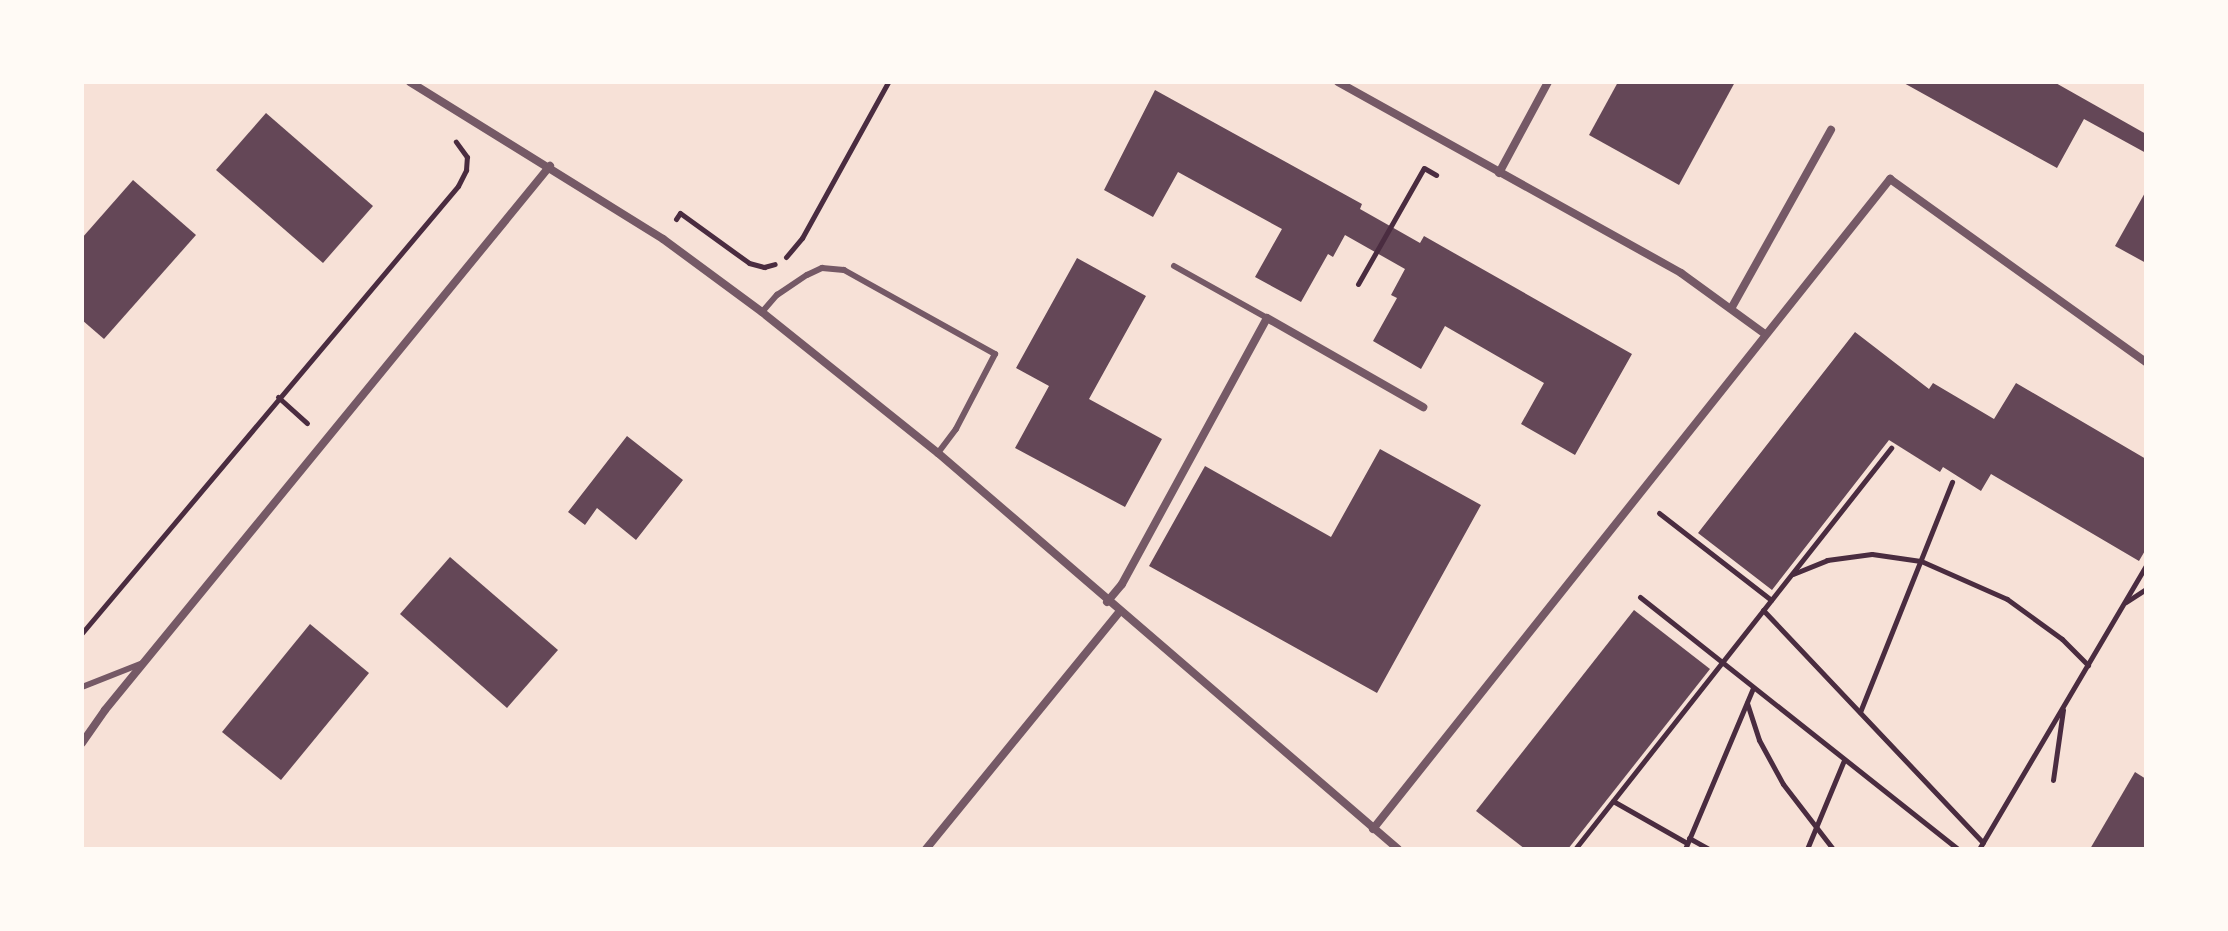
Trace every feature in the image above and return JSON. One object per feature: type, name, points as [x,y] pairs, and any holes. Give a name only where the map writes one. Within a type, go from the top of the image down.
[{"type":"street","points":[[410,82],[550,166],[663,239],[762,312],[938,453],[1107,602],[1398,849]]},
{"type":"street","points":[[1338,82],[1681,273],[1732,307],[1765,334]]},
{"type":"street","points":[[1499,173],[1548,82]]},
{"type":"street","points":[[1732,307],[1831,130]]},
{"type":"street","points":[[82,743],[143,663],[328,441],[550,166]]},
{"type":"street","points":[[1373,829],[1890,179],[2146,362]]},
{"type":"street","points":[[1107,602],[1122,584],[1267,318],[1423,407]]},
{"type":"street","points":[[926,849],[1119,612]]},
{"type":"lane","points":[[1174,266],[1267,318]]},
{"type":"lane","points":[[762,312],[777,295],[807,275],[822,268],[844,270],[995,354],[956,429],[938,453]]},
{"type":"lane","points":[[82,687],[143,663]]},
{"type":"path","points":[[680,213],[749,263],[764,267],[780,263],[802,238],[888,82]]},
{"type":"path","points":[[82,633],[458,186],[466,170],[467,157],[456,142],[471,118]]},
{"type":"path","points":[[1358,284],[1424,168],[1436,175]]},
{"type":"path","points":[[278,397],[328,441]]},
{"type":"path","points":[[1575,849],[1891,448]]},
{"type":"path","points":[[1860,712],[1952,482]]},
{"type":"path","points":[[1659,513],[1771,600]]},
{"type":"path","points":[[1792,574],[1827,560],[1872,554],[1921,561],[2007,599],[2062,639],[2088,665]]},
{"type":"path","points":[[1763,610],[1981,846],[2146,566]]},
{"type":"path","points":[[2125,602],[2146,589]]},
{"type":"path","points":[[1640,597],[1958,849]]},
{"type":"path","points":[[1687,843],[1754,688]]},
{"type":"path","points":[[1747,702],[1759,740],[1783,784],[1815,830],[1833,849]]},
{"type":"path","points":[[2053,780],[2064,708]]},
{"type":"path","points":[[1807,849],[1844,760]]},
{"type":"path","points":[[1613,801],[1687,843],[1709,849]]},
{"type":"building","points":[[1618,82],[1735,82],[1679,185],[1589,135]]},
{"type":"building","points":[[1902,82],[2054,82],[2146,134],[2146,153],[2084,119],[2057,168]]},
{"type":"building","points":[[1155,90],[1362,204],[1360,209],[1420,243],[1424,236],[1632,354],[1575,455],[1521,424],[1544,383],[1445,326],[1421,369],[1373,341],[1397,298],[1391,295],[1405,269],[1345,235],[1333,257],[1328,254],[1301,302],[1255,277],[1282,229],[1178,172],[1153,217],[1104,190]]},
{"type":"building","points":[[266,113],[373,206],[323,263],[216,170]]},
{"type":"building","points":[[133,180],[196,235],[104,339],[82,320],[82,238]]},
{"type":"building","points":[[2146,191],[2146,263],[2115,246]]},
{"type":"building","points":[[1077,258],[1146,296],[1089,399],[1162,439],[1125,507],[1015,448],[1049,386],[1016,368]]},
{"type":"building","points":[[1855,332],[1929,389],[1933,383],[1994,419],[2016,383],[2146,459],[2146,549],[2139,561],[1991,474],[1981,491],[1943,467],[1940,472],[1889,440],[1772,590],[1698,533]]},
{"type":"building","points":[[627,436],[683,480],[636,540],[597,508],[585,525],[568,512]]},
{"type":"building","points":[[1380,449],[1481,505],[1377,693],[1149,566],[1205,466],[1331,537]]},
{"type":"building","points":[[450,557],[558,650],[507,708],[400,614]]},
{"type":"building","points":[[1634,610],[1710,669],[1568,849],[1525,849],[1476,811]]},
{"type":"building","points":[[310,624],[369,673],[281,780],[222,732]]},
{"type":"building","points":[[2135,772],[2146,779],[2146,849],[2090,849]]}]
